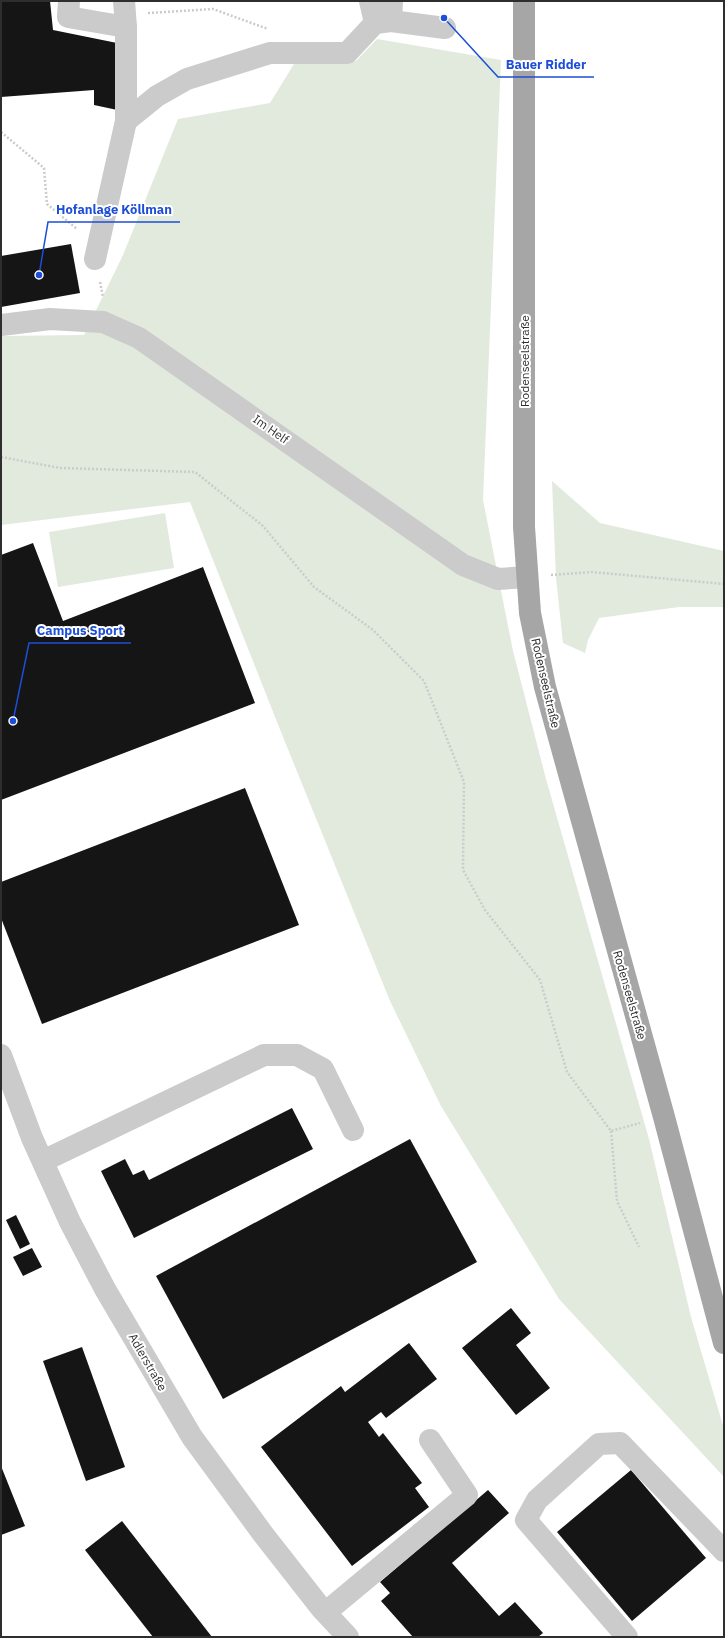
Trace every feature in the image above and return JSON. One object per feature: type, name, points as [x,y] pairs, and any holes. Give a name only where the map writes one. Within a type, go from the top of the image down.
[{"type":"main road","name":"Rodenseelstraße","points":[[524,1],[524,527],[530,613],[545,687],[664,1117],[724,1343]]},
{"type":"street","points":[[69,1],[68,17],[125,14],[126,121],[95,259]]},
{"type":"street","points":[[370,1],[386,15],[444,28]]},
{"type":"street","points":[[126,121],[157,96],[187,79],[270,53],[347,53],[386,15]]},
{"type":"street","name":"Im Helf","points":[[1,325],[50,319],[103,322],[139,338],[463,565],[498,579],[527,577]]},
{"type":"street","name":"Adlerstraße","points":[[1,1055],[32,1138],[70,1222],[105,1289],[192,1437],[263,1534],[348,1637]]},
{"type":"street","points":[[43,1161],[264,1055],[297,1055],[323,1069],[353,1130]]},
{"type":"street","points":[[326,1612],[468,1495],[430,1440]]},
{"type":"street","points":[[627,1637],[526,1520],[536,1500],[599,1444],[620,1443],[724,1551]]},
{"type":"path","points":[[125,14],[213,9],[275,31]]},
{"type":"path","points":[[1,132],[44,168],[47,204],[77,229],[95,259],[102,294],[103,322]]},
{"type":"path","points":[[1,457],[60,468],[195,472],[263,526],[314,587],[373,630],[424,681],[464,782],[462,870],[485,910],[540,980],[567,1072],[611,1131],[617,1202],[639,1247]]},
{"type":"path","points":[[527,577],[592,572],[724,584]]},
{"type":"path","points":[[611,1131],[664,1117]]},
{"type":"shaded area","points":[[377,39],[501,60],[483,500],[513,651],[546,779],[649,1139],[691,1317],[724,1429],[724,1477],[559,1299],[441,1106],[390,1001],[190,502],[1,525],[1,336],[84,335],[123,255],[178,119],[270,103],[294,64],[356,61]]},
{"type":"shaded area","points":[[552,481],[600,523],[724,551],[724,607],[679,607],[599,618],[588,640],[585,653],[563,643],[556,578]]},
{"type":"shaded area","points":[[165,513],[174,568],[58,587],[49,532]]},
{"type":"building","points":[[1,1],[50,1],[53,30],[122,44],[122,111],[94,105],[94,90],[1,97]]},
{"type":"building","points":[[71,244],[80,293],[1,307],[1,256]]},
{"type":"building","points":[[33,543],[63,621],[203,567],[255,703],[1,800],[1,555]]},
{"type":"building","points":[[245,788],[299,925],[42,1024],[1,918],[1,882]]},
{"type":"building","points":[[292,1108],[313,1149],[134,1238],[101,1171],[125,1159],[133,1175],[144,1170],[149,1180]]},
{"type":"building","points":[[410,1139],[477,1262],[223,1399],[156,1276]]},
{"type":"building","points":[[16,1215],[30,1244],[20,1249],[6,1220]]},
{"type":"building","points":[[32,1248],[42,1267],[23,1276],[13,1257]]},
{"type":"building","points":[[511,1308],[531,1333],[516,1345],[550,1388],[516,1415],[462,1348]]},
{"type":"building","points":[[409,1343],[437,1379],[386,1418],[381,1412],[368,1422],[379,1437],[383,1433],[422,1483],[415,1488],[429,1507],[352,1566],[261,1447],[341,1386],[345,1392]]},
{"type":"building","points":[[82,1347],[125,1467],[86,1481],[43,1361]]},
{"type":"building","points":[[1,1466],[25,1526],[1,1535]]},
{"type":"building","points":[[631,1470],[706,1558],[632,1621],[557,1532]]},
{"type":"building","points":[[488,1490],[509,1513],[452,1563],[499,1616],[515,1602],[543,1633],[538,1637],[413,1637],[381,1601],[390,1593],[380,1582]]},
{"type":"building","points":[[122,1521],[212,1637],[153,1637],[85,1550]]},
{"type":"place","name":"Bauer Ridder","points":[[444,18]]},
{"type":"place","name":"Hofanlage Köllman","points":[[39,275]]},
{"type":"place","name":"Campus Sport","points":[[13,721]]}]
